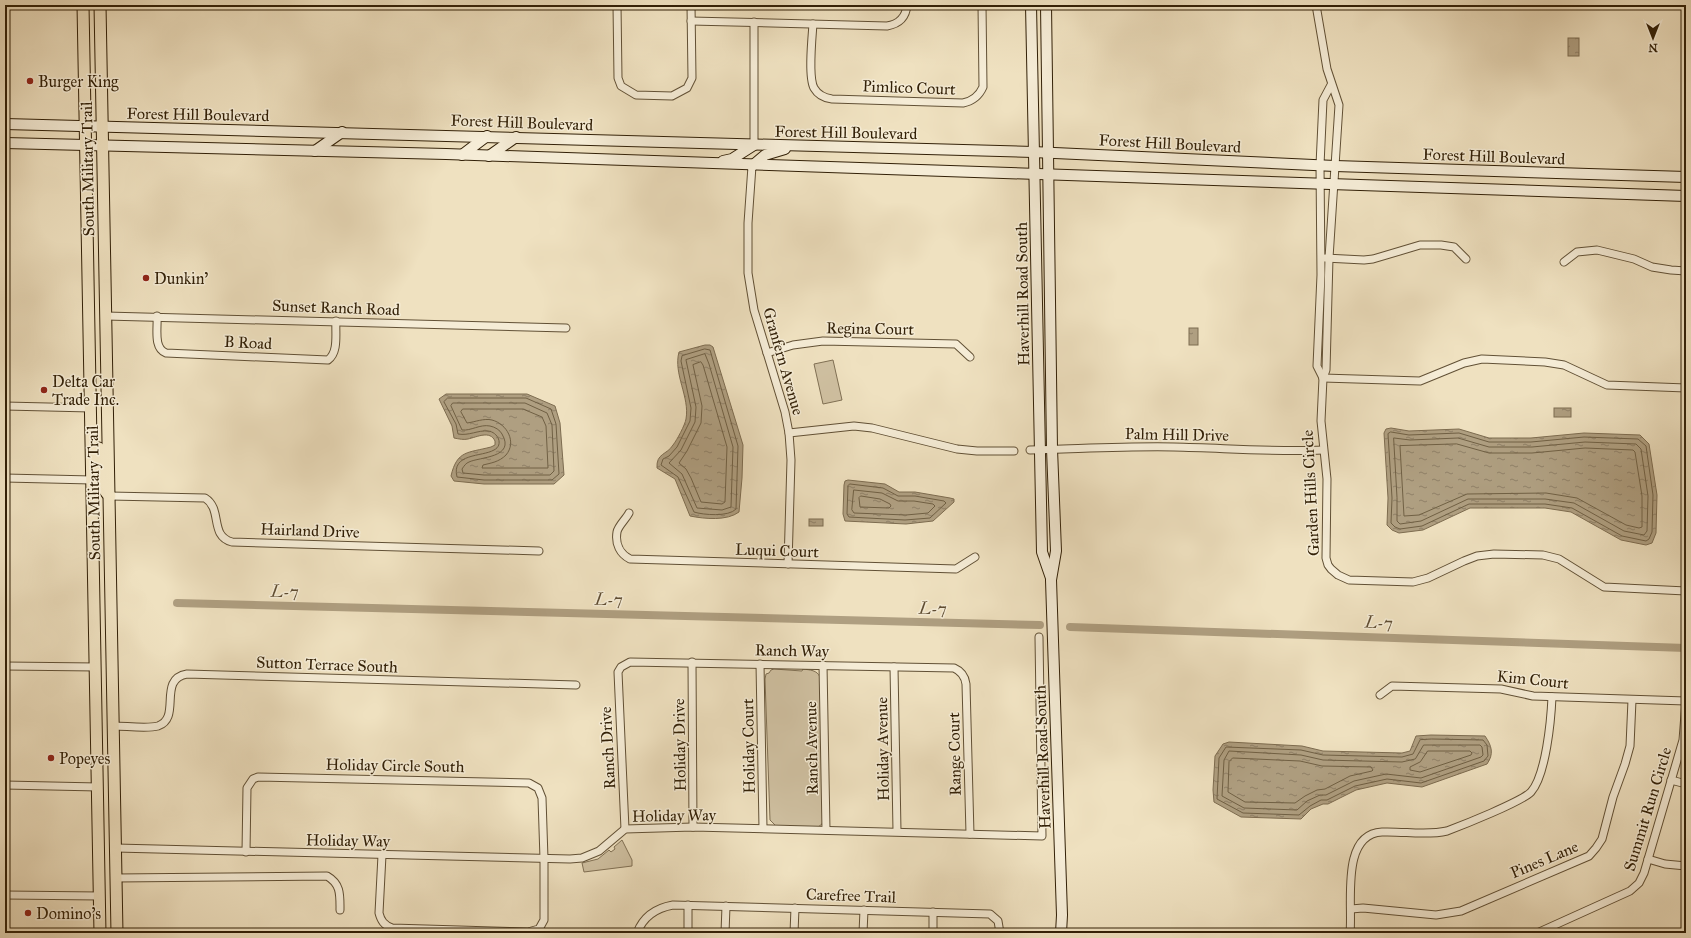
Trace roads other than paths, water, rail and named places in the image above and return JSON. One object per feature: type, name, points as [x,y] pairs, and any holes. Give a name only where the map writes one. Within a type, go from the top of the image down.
[{"type":"main road","name":"South Military Trail","points":[[83,5],[100,933]]},
{"type":"main road","name":"South Military Trail","points":[[100,5],[117,933]]},
{"type":"main road","name":"Haverhill Road South","points":[[1031,5],[1042,552],[1051,580]]},
{"type":"main road","name":"Haverhill Road South","points":[[1046,5],[1052,449],[1056,551],[1051,580],[1062,907],[1061,933]]},
{"type":"main road","name":"Forest Hill Boulevard","points":[[5,124],[1048,152],[1335,166],[1686,177]]},
{"type":"main road","points":[[315,151],[342,132]]},
{"type":"main road","points":[[462,155],[487,136]]},
{"type":"main road","points":[[489,156],[516,137]]},
{"type":"main road","name":"Forest Hill Boulevard","points":[[5,143],[462,155],[752,166],[1048,174],[1686,196]]},
{"type":"main road","points":[[709,164],[732,159],[754,145]]},
{"type":"main road","points":[[752,166],[765,155],[778,150],[798,146]]},
{"type":"main road","points":[[91,413],[99,444],[100,482],[104,492],[110,496]]},
{"type":"main road","points":[[94,584],[100,588],[104,596],[105,662],[113,671]]},
{"type":"main road","points":[[97,713],[102,719],[104,728],[105,777],[114,786]]},
{"type":"main road","points":[[98,787],[104,790],[108,797],[110,820],[116,844]]},
{"type":"main road","points":[[100,918],[107,933]]},
{"type":"street","points":[[617,5],[618,78],[621,86],[636,95],[658,96],[672,96],[687,88],[692,78],[691,5]]},
{"type":"street","points":[[691,21],[892,25],[897,23],[905,15],[907,5]]},
{"type":"street","name":"Pimlico Court","points":[[813,24],[811,78],[814,89],[822,96],[832,99],[963,103],[973,100],[981,92],[983,87],[982,5]]},
{"type":"street","name":"Garden Hills Circle","points":[[1316,5],[1331,85],[1339,105],[1329,258],[1326,370],[1323,378],[1321,421],[1328,496],[1326,558],[1328,565],[1338,575],[1349,580],[1420,581],[1477,556],[1494,554],[1543,555],[1559,559],[1604,587],[1686,591]]},
{"type":"street","points":[[754,22],[754,145]]},
{"type":"street","name":"Garden Hills Circle","points":[[1323,378],[1317,366],[1321,258],[1320,165],[1323,100],[1331,85]]},
{"type":"street","name":"Granfern Avenue","points":[[752,166],[748,223],[748,273],[754,310],[785,412],[789,433],[791,460],[788,564]]},
{"type":"street","points":[[1321,258],[1369,260],[1420,245],[1441,245],[1454,247],[1466,259]]},
{"type":"street","points":[[1564,262],[1577,252],[1597,250],[1634,259],[1652,267],[1686,271]]},
{"type":"street","name":"Sunset Ranch Road","points":[[106,316],[158,316],[566,328]]},
{"type":"street","name":"B Road","points":[[158,316],[158,346],[160,350],[166,352],[328,360],[333,356],[334,352],[336,321]]},
{"type":"street","name":"Regina Court","points":[[767,353],[793,345],[823,341],[956,344],[970,357]]},
{"type":"street","points":[[1323,378],[1420,381],[1464,363],[1482,359],[1545,362],[1564,365],[1607,385],[1686,388]]},
{"type":"street","points":[[5,406],[91,413]]},
{"type":"street","points":[[789,433],[854,426],[872,428],[957,449],[977,451],[1014,451]]},
{"type":"street","name":"Palm Hill Drive","points":[[1030,450],[1108,447],[1174,447],[1288,452],[1323,450]]},
{"type":"street","points":[[5,478],[92,480]]},
{"type":"street","name":"Hairland Drive","points":[[110,496],[205,498],[213,505],[219,533],[227,540],[232,542],[539,551]]},
{"type":"street","name":"Luqui Court","points":[[629,513],[617,532],[617,542],[621,553],[630,559],[956,569],[975,557]]},
{"type":"street","name":"Holiday Way","points":[[116,844],[246,852],[576,859],[588,856],[604,848],[625,829],[694,827],[763,828],[1042,836],[1039,637]]},
{"type":"street","name":"Ranch Way","points":[[621,667],[630,662],[692,662],[954,668],[963,674]]},
{"type":"street","name":"Holiday Drive","points":[[692,662],[694,827]]},
{"type":"street","name":"Holiday Court","points":[[760,664],[763,828]]},
{"type":"street","name":"Ranch Avenue","points":[[823,665],[826,830]]},
{"type":"street","points":[[5,666],[96,667]]},
{"type":"street","name":"Ranch Drive","points":[[621,667],[618,677],[625,829]]},
{"type":"street","name":"Holiday Avenue","points":[[894,667],[897,831]]},
{"type":"street","name":"Sutton Terrace South","points":[[114,726],[154,727],[164,722],[169,712],[174,681],[177,677],[187,674],[576,685]]},
{"type":"street","name":"Range Court","points":[[963,674],[966,684],[970,834]]},
{"type":"street","name":"Kim Court","points":[[1380,695],[1392,686],[1501,689],[1533,696],[1552,697],[1686,701]]},
{"type":"street","points":[[1350,933],[1350,893],[1354,854],[1359,844],[1367,837],[1382,832],[1436,833],[1447,831],[1524,797],[1532,790],[1538,780],[1548,745],[1551,726],[1552,697]]},
{"type":"street","name":"Pines Lane","points":[[1351,909],[1363,908],[1429,914],[1455,912],[1474,906],[1505,890],[1589,856],[1602,839],[1613,797],[1625,764],[1631,734],[1632,700]]},
{"type":"street","name":"Summit Run Circle","points":[[1537,933],[1630,891],[1642,878],[1683,740],[1686,701]]},
{"type":"street","name":"Holiday Circle South","points":[[246,852],[247,788],[253,779],[263,776],[529,783],[538,788],[541,793],[544,859],[544,920],[538,929],[528,932],[392,928],[387,926],[383,923],[379,913],[382,855]]},
{"type":"street","points":[[1671,780],[1686,784]]},
{"type":"street","points":[[5,785],[98,787]]},
{"type":"street","points":[[1648,859],[1665,864],[1686,866]]},
{"type":"street","points":[[116,878],[327,876],[336,883],[339,888],[340,910]]},
{"type":"street","points":[[5,895],[99,896]]},
{"type":"street","name":"Carefree Trail","points":[[637,933],[644,920],[657,910],[672,905],[990,914],[998,921],[1000,933]]},
{"type":"street","points":[[688,905],[688,933]]},
{"type":"street","points":[[725,933],[726,906]]},
{"type":"street","points":[[794,933],[795,908]]},
{"type":"street","points":[[863,933],[864,910]]},
{"type":"street","points":[[932,933],[933,912]]},
{"type":"water","points":[[1568,38],[1579,38],[1579,56],[1568,56]]},
{"type":"water","points":[[1189,328],[1198,328],[1198,345],[1189,345]]},
{"type":"water","points":[[710,345],[713,347],[743,445],[739,512],[722,518],[702,518],[690,516],[675,479],[657,468],[658,459],[675,443],[683,429],[686,419],[686,402],[678,369],[679,352]]},
{"type":"water","points":[[446,394],[527,394],[555,406],[560,423],[564,475],[554,484],[484,484],[454,481],[451,476],[453,468],[460,457],[470,452],[491,447],[495,445],[495,441],[487,435],[466,439],[454,438],[452,426],[439,399]]},
{"type":"water","points":[[1554,408],[1571,408],[1571,417],[1554,417]]},
{"type":"water","points":[[1391,428],[1409,431],[1459,429],[1489,438],[1531,438],[1584,433],[1640,435],[1649,444],[1657,495],[1656,533],[1652,543],[1646,545],[1621,540],[1571,512],[1545,508],[1470,508],[1423,530],[1399,533],[1392,530],[1387,525],[1388,498],[1384,433],[1386,429]]},
{"type":"water","points":[[848,480],[885,484],[899,492],[915,492],[950,498],[954,499],[954,502],[933,521],[906,524],[845,521],[843,514],[844,485],[845,481]]},
{"type":"water","points":[[809,519],[823,519],[823,526],[809,526]]},
{"type":"water","points":[[1416,736],[1485,736],[1491,747],[1491,757],[1487,764],[1422,787],[1387,783],[1356,790],[1328,804],[1323,804],[1311,809],[1301,819],[1241,817],[1214,802],[1213,790],[1215,756],[1223,744],[1229,742],[1302,746],[1323,751],[1402,753],[1410,751]]},
{"type":"waterway","name":"L-7","points":[[177,603],[1040,625]]},
{"type":"waterway","name":"L-7","points":[[1070,627],[1686,648]]},
{"type":"place","name":"Burger King","points":[[30,81]]},
{"type":"place","name":"Dunkin'","points":[[146,278]]},
{"type":"place","name":"Delta Car Trade Inc.","points":[[44,390]]},
{"type":"place","name":"Popeyes","points":[[51,758]]},
{"type":"place","name":"Domino's","points":[[28,913]]}]
